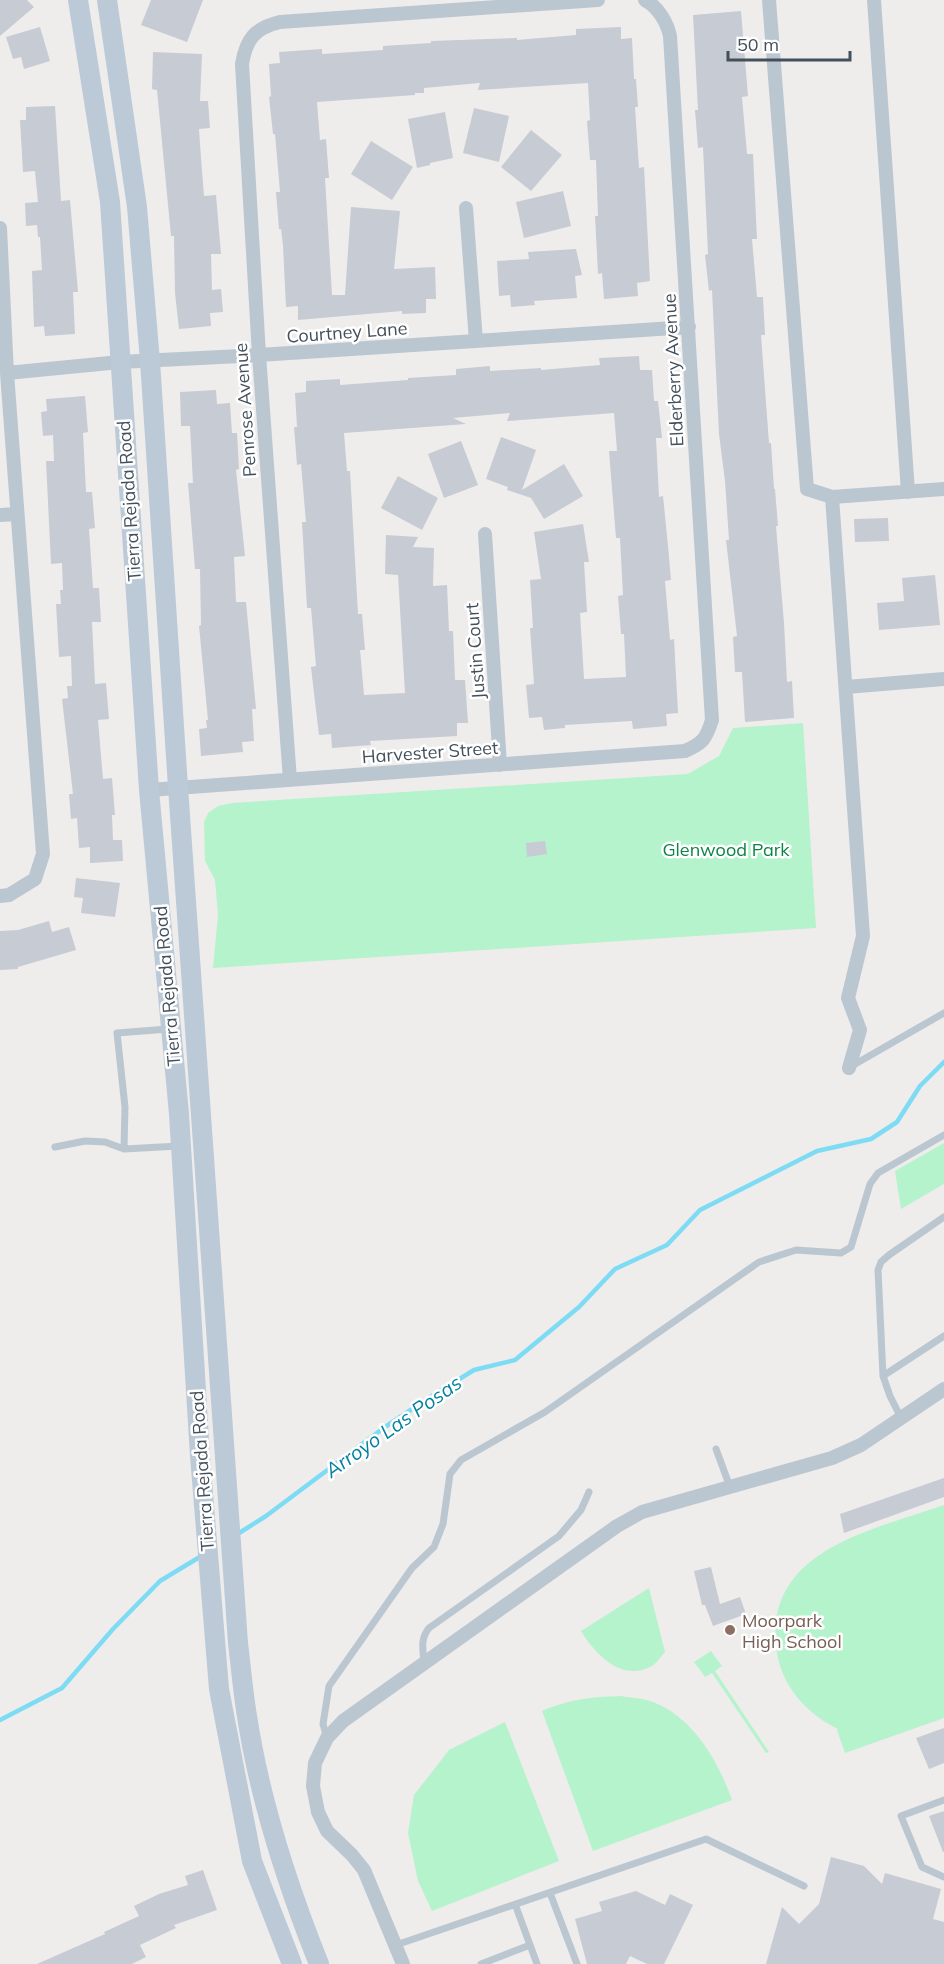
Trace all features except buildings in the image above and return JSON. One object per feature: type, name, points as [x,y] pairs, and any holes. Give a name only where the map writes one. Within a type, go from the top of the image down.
[{"type":"main road","name":"Tierra Rejada Road","points":[[78,0],[110,202],[149,790],[181,1146],[202,1477],[219,1689],[252,1861],[292,1964]]},
{"type":"main road","name":"Tierra Rejada Road","points":[[107,0],[137,207],[150,361],[238,1643],[247,1718],[265,1803],[296,1905],[319,1964]]},
{"type":"street","name":"Penrose Avenue","points":[[290,780],[260,355],[242,64],[244,50],[250,38],[266,25],[280,22],[598,0]]},
{"type":"street","points":[[769,0],[807,489],[832,497],[944,489]]},
{"type":"street","points":[[874,0],[908,492]]},
{"type":"street","name":"Elderberry Avenue","points":[[649,3],[662,16],[670,36],[712,720],[707,736]]},
{"type":"street","points":[[466,208],[476,341]]},
{"type":"street","points":[[0,228],[7,373],[43,854],[35,879],[9,896],[0,896]]},
{"type":"street","name":"Courtney Lane","points":[[7,373],[120,362],[689,327]]},
{"type":"street","points":[[832,497],[862,936],[848,998],[860,1030],[849,1068]]},
{"type":"street","points":[[0,515],[18,514]]},
{"type":"street","name":"Justin Court","points":[[485,534],[501,765]]},
{"type":"street","points":[[846,687],[944,680]]},
{"type":"street","name":"Harvester Street","points":[[149,790],[685,752],[699,745],[707,736]]},
{"type":"street","points":[[403,1964],[364,1870],[327,1831],[318,1812],[313,1786],[315,1763],[327,1738],[343,1721],[617,1526],[642,1512],[832,1458],[861,1445],[944,1389]]},
{"type":"lane","points":[[849,1068],[944,1013]]},
{"type":"lane","points":[[124,1149],[124,1107],[117,1034],[171,1029]]},
{"type":"lane","points":[[327,1738],[323,1724],[329,1686],[412,1568],[434,1547],[443,1524],[450,1474],[460,1461],[545,1412],[759,1262],[796,1250],[841,1253],[851,1247],[870,1184],[878,1173],[944,1136]]},
{"type":"lane","points":[[55,1148],[85,1141],[105,1142],[124,1149],[181,1146]]},
{"type":"lane","points":[[901,1418],[883,1376],[878,1270],[881,1262],[944,1217]]},
{"type":"lane","points":[[883,1376],[944,1336]]},
{"type":"lane","points":[[716,1449],[730,1487]]},
{"type":"lane","points":[[424,1663],[422,1641],[423,1635],[429,1628],[559,1536],[581,1510],[589,1492]]},
{"type":"lane","points":[[944,1800],[901,1816],[922,1867],[944,1876]]},
{"type":"lane","points":[[396,1945],[706,1839],[804,1886]]},
{"type":"lane","points":[[550,1893],[577,1964]]},
{"type":"lane","points":[[515,1905],[537,1964]]},
{"type":"lane","points":[[481,1964],[530,1945]]},
{"type":"green space","name":"Glenwood Park","points":[[803,723],[816,928],[213,968],[218,915],[215,880],[205,861],[204,822],[208,813],[218,806],[232,803],[688,774],[719,756],[733,728]]},
{"type":"green space","points":[[944,1143],[944,1184],[901,1209],[895,1171]]},
{"type":"green space","points":[[944,1505],[944,1718],[845,1753],[838,1729],[808,1709],[792,1691],[781,1670],[776,1622],[785,1593],[802,1569],[825,1551],[884,1525]]},
{"type":"green space","points":[[649,1588],[665,1652],[654,1665],[630,1671],[611,1664],[602,1657],[581,1631]]},
{"type":"green space","points":[[711,1651],[722,1666],[715,1671],[769,1752],[766,1753],[712,1673],[705,1677],[694,1662]]},
{"type":"green space","points":[[621,1696],[653,1702],[668,1709],[681,1719],[703,1742],[712,1756],[732,1800],[593,1851],[542,1711],[581,1699]]},
{"type":"green space","points":[[505,1722],[559,1861],[432,1911],[418,1881],[408,1833],[414,1795],[449,1750]]},
{"type":"waterway","name":"Arroyo Las Posas","points":[[236,1535],[266,1516],[385,1427],[435,1394],[474,1370],[515,1360],[579,1307],[615,1269],[667,1245],[700,1210],[817,1151],[871,1139],[897,1122],[920,1086],[944,1062]]},
{"type":"waterway","name":"Arroyo Las Posas","points":[[0,1720],[62,1688],[113,1629],[160,1581],[203,1555]]},
{"type":"place","name":"Moorpark High School","points":[[730,1630]]}]
